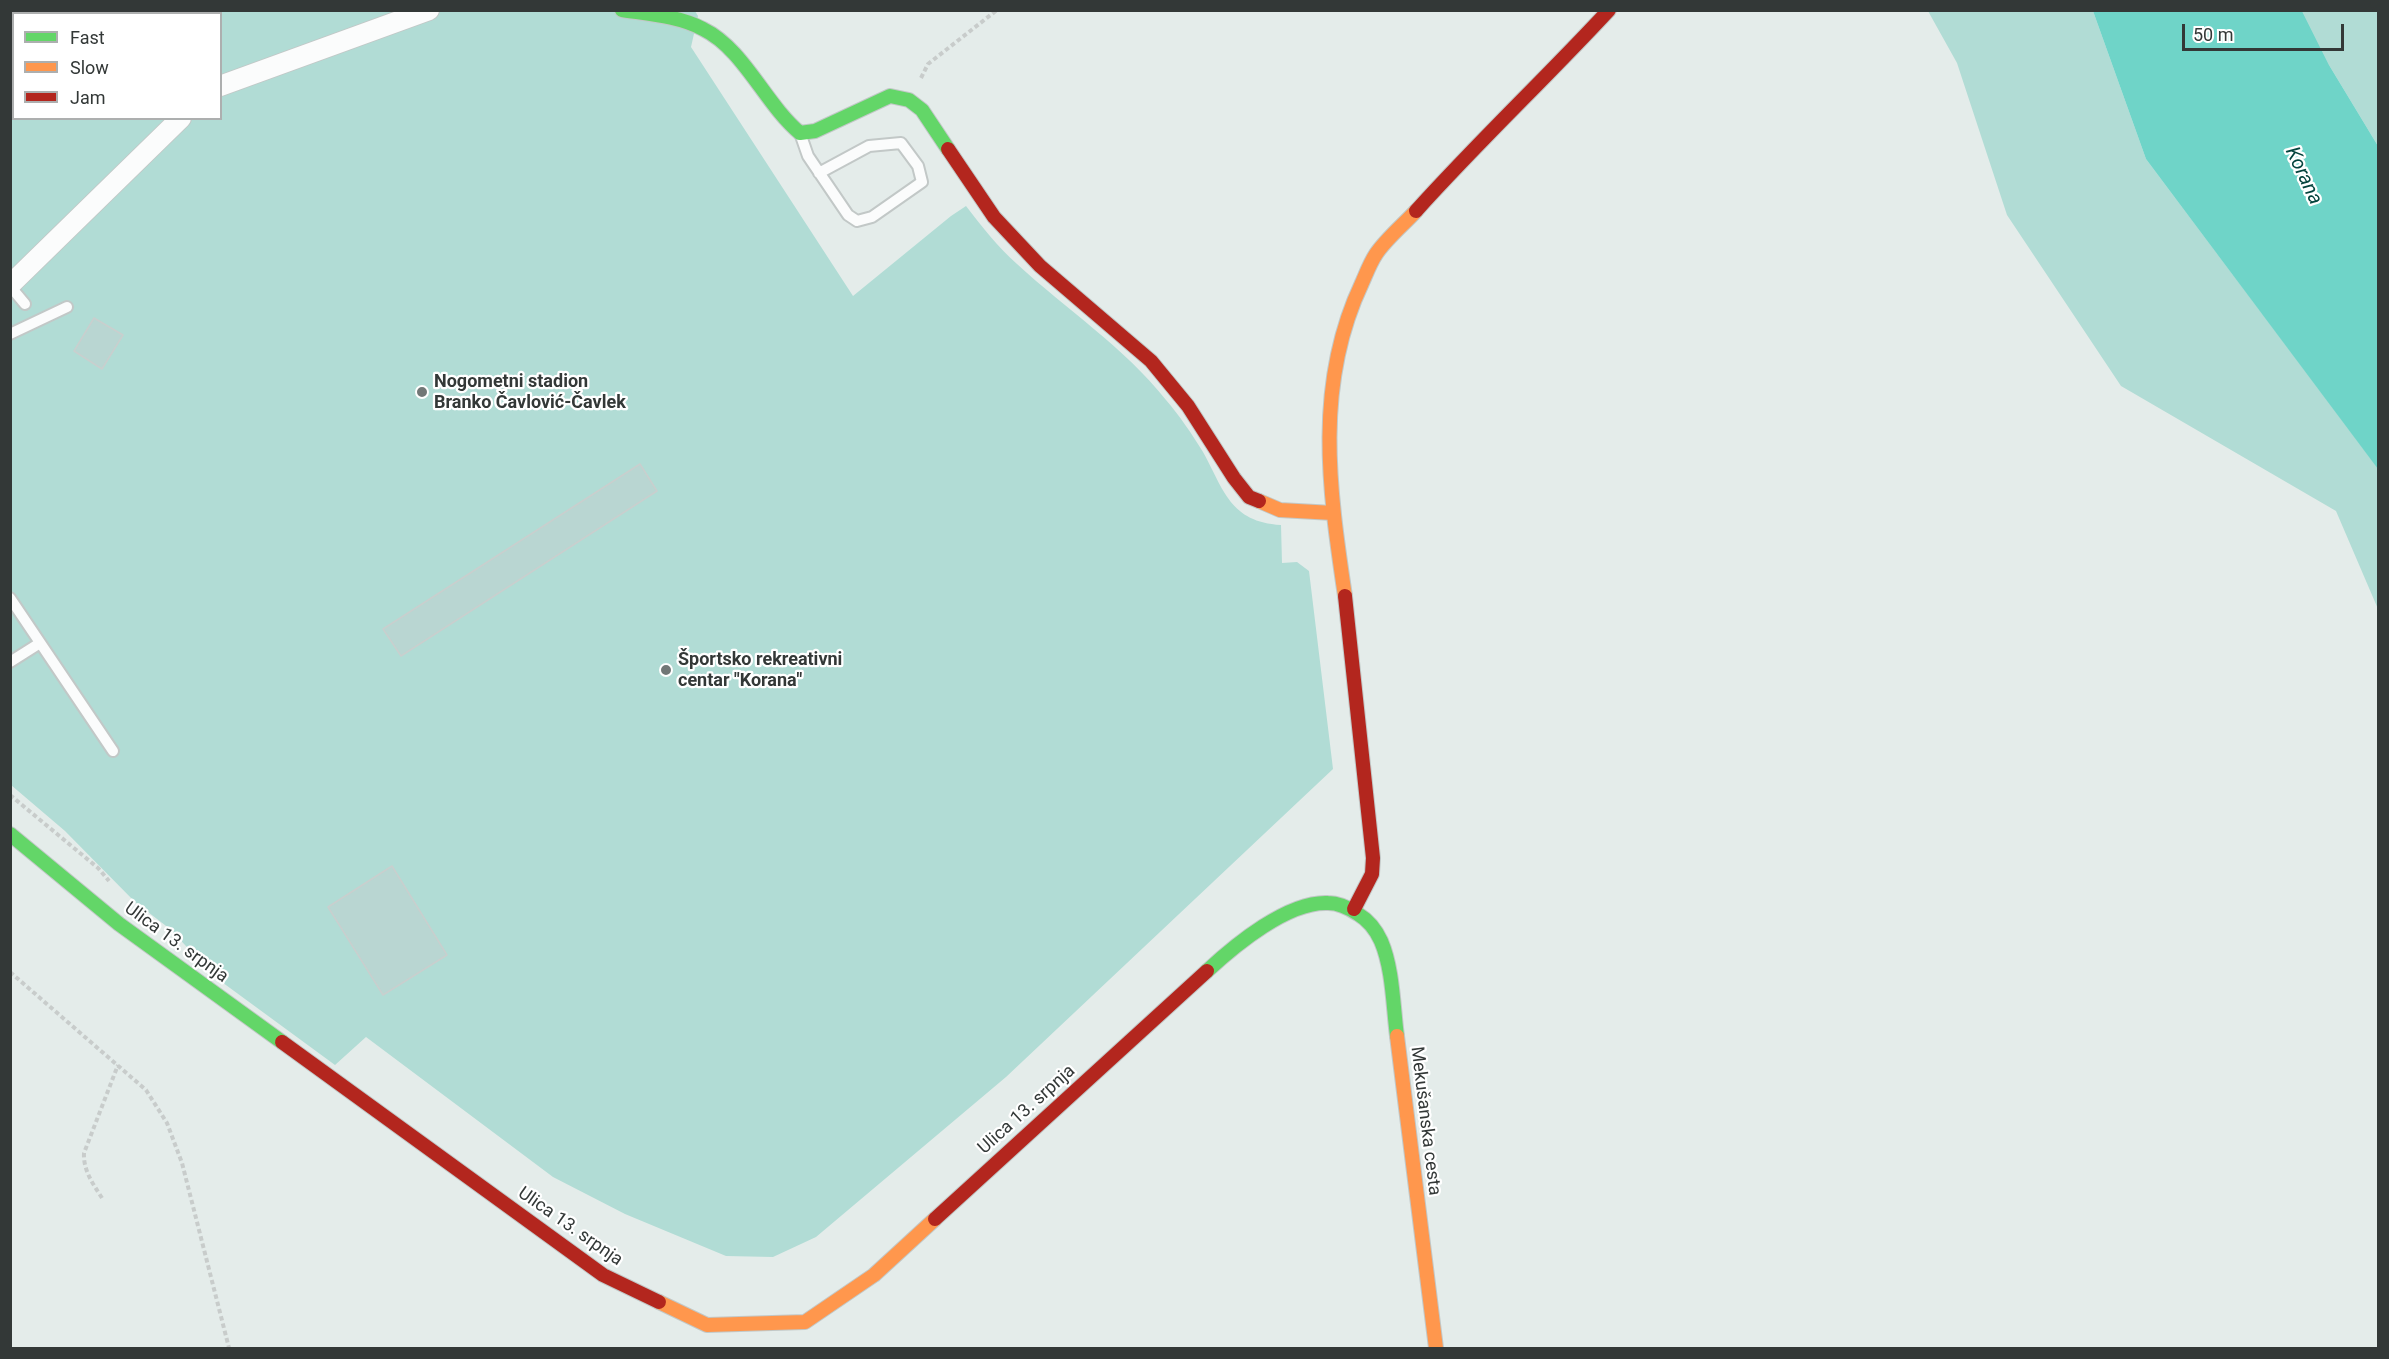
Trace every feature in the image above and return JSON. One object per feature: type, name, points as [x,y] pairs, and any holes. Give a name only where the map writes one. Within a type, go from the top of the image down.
[{"type":"street","points":[[222,85],[429,10]]},
{"type":"street","points":[[622,10],[645,12],[703,29],[723,43],[788,123],[801,133],[815,131],[890,96],[909,100],[922,110],[994,217],[1032,258],[1151,361],[1188,406],[1234,478],[1249,497],[1280,510],[1333,513]]},
{"type":"street","points":[[1354,909],[1372,874],[1374,858],[1347,608],[1333,513],[1329,450],[1332,376],[1351,306],[1376,254],[1449,174],[1547,78],[1610,10]]},
{"type":"street","points":[[10,285],[179,120]]},
{"type":"street","name":"Ulica 13. srpnja","points":[[10,834],[135,936],[603,1275],[707,1325],[805,1322],[874,1275],[1227,952],[1309,903],[1327,901],[1354,909]]},
{"type":"street","name":"Mekušanska cesta","points":[[1354,909],[1372,924],[1383,941],[1387,960],[1436,1348]]},
{"type":"lane","points":[[801,133],[808,156],[819,173],[848,215],[857,221],[872,217],[922,182],[918,166],[901,143],[869,146],[819,173]]},
{"type":"lane","points":[[10,285],[25,304]]},
{"type":"lane","points":[[10,334],[67,308]]},
{"type":"lane","points":[[10,598],[113,751]]},
{"type":"lane","points":[[10,662],[40,643]]},
{"type":"path","points":[[909,100],[928,64],[997,10]]},
{"type":"path","points":[[10,972],[146,1090],[167,1123],[182,1163],[229,1348]]},
{"type":"path","points":[[102,1198],[88,1175],[84,1153],[118,1065]]},
{"type":"shaded area","name":"Športsko rekreativni centar \"Korana\"","points":[[10,11],[695,11],[698,16],[691,47],[853,296],[966,206],[990,237],[1010,257],[1114,346],[1150,381],[1185,425],[1203,452],[1223,491],[1239,511],[1264,523],[1281,525],[1282,563],[1297,562],[1309,571],[1333,769],[1006,1077],[816,1237],[773,1257],[726,1256],[625,1214],[553,1177],[366,1037],[335,1065],[215,977],[170,929],[135,902],[65,831],[11,785]]},
{"type":"shaded area","points":[[1928,11],[2093,11],[2146,159],[2378,468],[2378,609],[2336,511],[2121,386],[2007,215],[1957,63]]},
{"type":"shaded area","points":[[2302,11],[2378,11],[2378,146],[2329,65]]},
{"type":"water","name":"Korana","points":[[2093,11],[2302,11],[2329,65],[2378,146],[2378,469],[2146,159]]},
{"type":"building","points":[[94,318],[123,335],[102,369],[74,351]]},
{"type":"building","points":[[640,464],[657,491],[401,656],[383,629]]},
{"type":"building","points":[[392,866],[447,955],[383,995],[328,907]]},
{"type":"traffic: fast","points":[[622,10],[684,21],[718,38],[731,50],[787,121],[800,133],[815,131],[890,96],[909,100],[922,110],[948,149]]},
{"type":"traffic: fast","points":[[10,834],[119,924],[282,1042]]},
{"type":"traffic: fast","points":[[1207,971],[1247,938],[1296,909],[1312,904],[1340,905],[1365,919],[1381,941],[1390,975],[1397,1036]]},
{"type":"traffic: slow","points":[[1345,596],[1331,477],[1331,398],[1337,359],[1347,321],[1372,261],[1385,243],[1416,211]]},
{"type":"traffic: slow","points":[[1259,501],[1280,510],[1333,513]]},
{"type":"traffic: slow","points":[[1397,1036],[1436,1348]]},
{"type":"traffic: slow","points":[[659,1302],[707,1325],[805,1322],[874,1275],[935,1219]]},
{"type":"traffic: jam","points":[[1416,211],[1609,10]]},
{"type":"traffic: jam","points":[[948,149],[994,217],[1040,266],[1151,361],[1188,406],[1234,478],[1249,497],[1259,501]]},
{"type":"traffic: jam","points":[[1345,596],[1373,858],[1372,874],[1354,909]]},
{"type":"traffic: jam","points":[[935,1219],[1207,971]]},
{"type":"traffic: jam","points":[[282,1042],[603,1275],[659,1302]]},
{"type":"place","name":"Nogometni stadion Branko Čavlović-Čavlek","points":[[422,392]]},
{"type":"place","name":"Športsko rekreativni centar \"Korana\"","points":[[666,670]]}]
